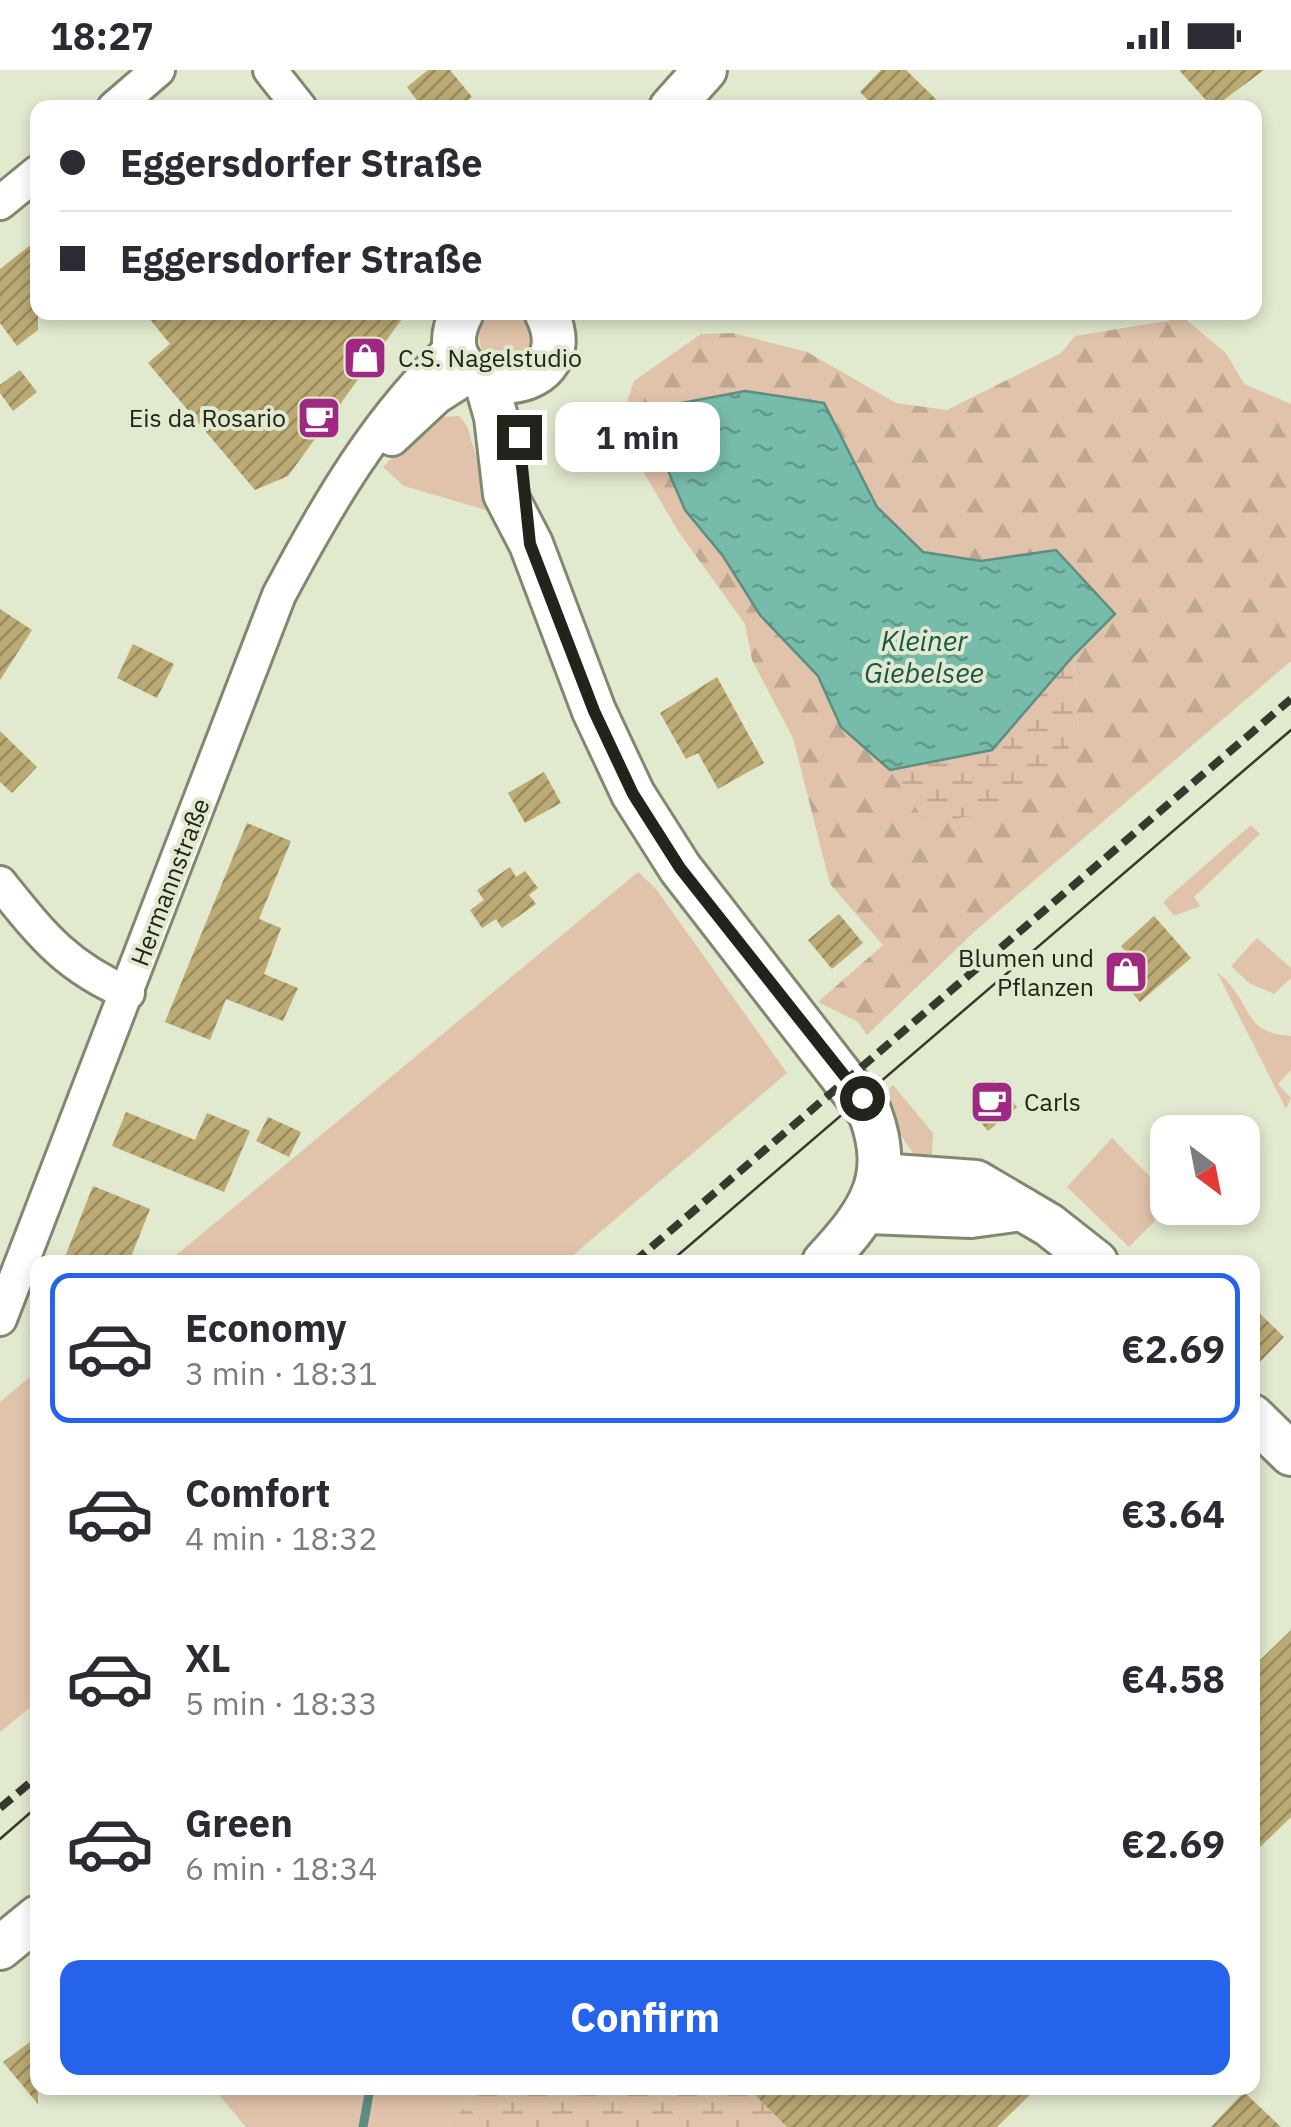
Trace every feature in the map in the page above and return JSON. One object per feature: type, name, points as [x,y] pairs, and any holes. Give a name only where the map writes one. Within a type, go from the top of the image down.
[{"type":"street","points":[[123,100],[158,70]]},
{"type":"street","points":[[270,70],[294,100]]},
{"type":"street","points":[[678,100],[706,70]]},
{"type":"street","points":[[0,203],[30,179]]},
{"type":"street","points":[[465,341],[508,385],[528,378],[550,352],[548,320]]},
{"type":"street","points":[[465,341],[496,417],[505,494],[530,544],[594,711],[633,794],[680,868],[862,1098],[882,1152],[874,1194],[829,1255]]},
{"type":"street","name":"Hermannstraße","points":[[0,1318],[279,596],[326,508],[364,457],[373,435],[395,406],[465,341]]},
{"type":"street","points":[[528,378],[519,437],[530,544]]},
{"type":"street","points":[[0,883],[56,952],[78,969],[128,993]]},
{"type":"street","points":[[874,1194],[971,1216],[1022,1209],[1086,1255]]},
{"type":"street","points":[[1260,1424],[1291,1453]]},
{"type":"street","points":[[0,1948],[30,1924]]},
{"type":"green space","points":[[486,320],[526,320],[531,327],[531,347],[516,362],[496,362],[481,347],[479,337]]},
{"type":"green space","points":[[1186,320],[1226,353],[1244,384],[1291,404],[1291,661],[975,931],[867,1035],[858,1022],[818,1002],[883,945],[830,884],[793,738],[752,660],[745,624],[678,531],[636,459],[621,419],[634,381],[701,334],[733,333],[807,352],[896,403],[947,410],[1061,353],[1075,336]],"holes":[[[823,403],[877,507],[923,552],[981,561],[1056,550],[1115,614],[1074,655],[1078,734],[927,823],[890,770],[841,727],[818,676],[685,510]]]},
{"type":"green space","points":[[440,410],[444,417],[459,416],[467,426],[493,512],[404,486],[383,467]]},
{"type":"green space","points":[[1074,655],[1078,734],[1046,781],[1010,809],[927,824],[890,770],[992,750]]},
{"type":"green space","points":[[1251,825],[1260,834],[1194,897],[1200,906],[1174,916],[1163,902]]},
{"type":"green space","points":[[638,872],[656,889],[787,1073],[573,1255],[176,1255]]},
{"type":"green space","points":[[1257,938],[1291,968],[1291,978],[1274,994],[1249,983],[1231,966]]},
{"type":"green space","points":[[1217,972],[1263,1029],[1291,1036],[1291,1070],[1278,1084],[1291,1098],[1286,1109]]},
{"type":"green space","points":[[893,1085],[933,1133],[931,1168],[907,1145],[897,1127],[884,1095]]},
{"type":"green space","points":[[1112,1138],[1150,1177],[1151,1225],[1129,1247],[1067,1187]]},
{"type":"green space","points":[[30,1377],[30,1708],[0,1732],[0,1402]]},
{"type":"green space","points":[[219,2095],[477,2095],[446,2127],[246,2127]]},
{"type":"green space","points":[[477,2095],[755,2095],[787,2127],[446,2127]]},
{"type":"water","name":"Kleiner Giebelsee","points":[[745,391],[824,403],[877,507],[923,552],[981,561],[1056,550],[1115,614],[992,750],[890,770],[841,727],[818,676],[760,615],[723,556],[685,510],[657,445],[658,422],[682,403]]},
{"type":"building","points":[[428,70],[450,70],[472,97],[417,100],[407,87]]},
{"type":"building","points":[[881,70],[906,70],[937,100],[868,100],[860,92]]},
{"type":"building","points":[[1179,70],[1264,70],[1224,100],[1206,100]]},
{"type":"building","points":[[30,245],[30,320],[38,320],[38,330],[17,346],[0,323],[0,269]]},
{"type":"building","points":[[150,320],[401,320],[288,476],[255,490],[148,363],[170,344]]},
{"type":"building","points":[[20,370],[37,392],[13,411],[0,393],[0,385]]},
{"type":"building","points":[[0,609],[32,630],[0,680]]},
{"type":"building","points":[[133,644],[174,664],[157,698],[117,678]]},
{"type":"building","points":[[717,677],[764,763],[718,789],[698,753],[686,759],[660,713]]},
{"type":"building","points":[[0,731],[37,767],[12,793],[0,782]]},
{"type":"building","points":[[544,772],[561,803],[525,823],[508,793]]},
{"type":"building","points":[[247,823],[291,841],[259,919],[281,928],[264,974],[298,988],[283,1021],[226,999],[210,1040],[165,1022]]},
{"type":"building","points":[[510,867],[516,877],[525,871],[538,888],[529,895],[536,904],[502,928],[496,919],[482,928],[470,910],[484,900],[477,890]]},
{"type":"building","points":[[839,914],[863,943],[832,969],[808,940]]},
{"type":"building","points":[[1154,916],[1191,958],[1140,1002],[1114,972],[1131,957],[1121,946]]},
{"type":"building","points":[[993,1080],[1017,1107],[988,1131],[972,1112],[980,1105],[973,1097]]},
{"type":"building","points":[[126,1112],[195,1140],[207,1113],[250,1131],[224,1192],[112,1146]]},
{"type":"building","points":[[268,1117],[301,1132],[289,1157],[256,1141]]},
{"type":"building","points":[[93,1186],[150,1209],[132,1255],[66,1255]]},
{"type":"building","points":[[1260,1314],[1284,1337],[1260,1362]]},
{"type":"building","points":[[1291,1630],[1291,1817],[1260,1847],[1260,1660]]},
{"type":"building","points":[[30,2042],[30,2094],[3,2062]]},
{"type":"building","points":[[755,2095],[1030,2095],[997,2127],[787,2127]]},
{"type":"building","points":[[1241,2095],[1247,2095],[1281,2127],[1211,2127]]},
{"type":"waterway","points":[[363,2127],[369,2095]]},
{"type":"tram line","points":[[678,1255],[1291,730]]},
{"type":"tram line","points":[[0,1839],[30,1813]]},
{"type":"railway","points":[[642,1255],[1291,699]]},
{"type":"railway","points":[[0,1808],[30,1783]]},
{"type":"place","name":"C.S. Nagelstudio","points":[[365,358]]},
{"type":"place","name":"Eis da Rosario","points":[[319,418]]},
{"type":"place","name":"Blumen und Pflanzen","points":[[1126,972]]},
{"type":"place","name":"Carls","points":[[992,1102]]},
{"type":"route","points":[[519,437],[530,544],[594,711],[633,794],[680,868],[750,961],[862,1098]]}]
